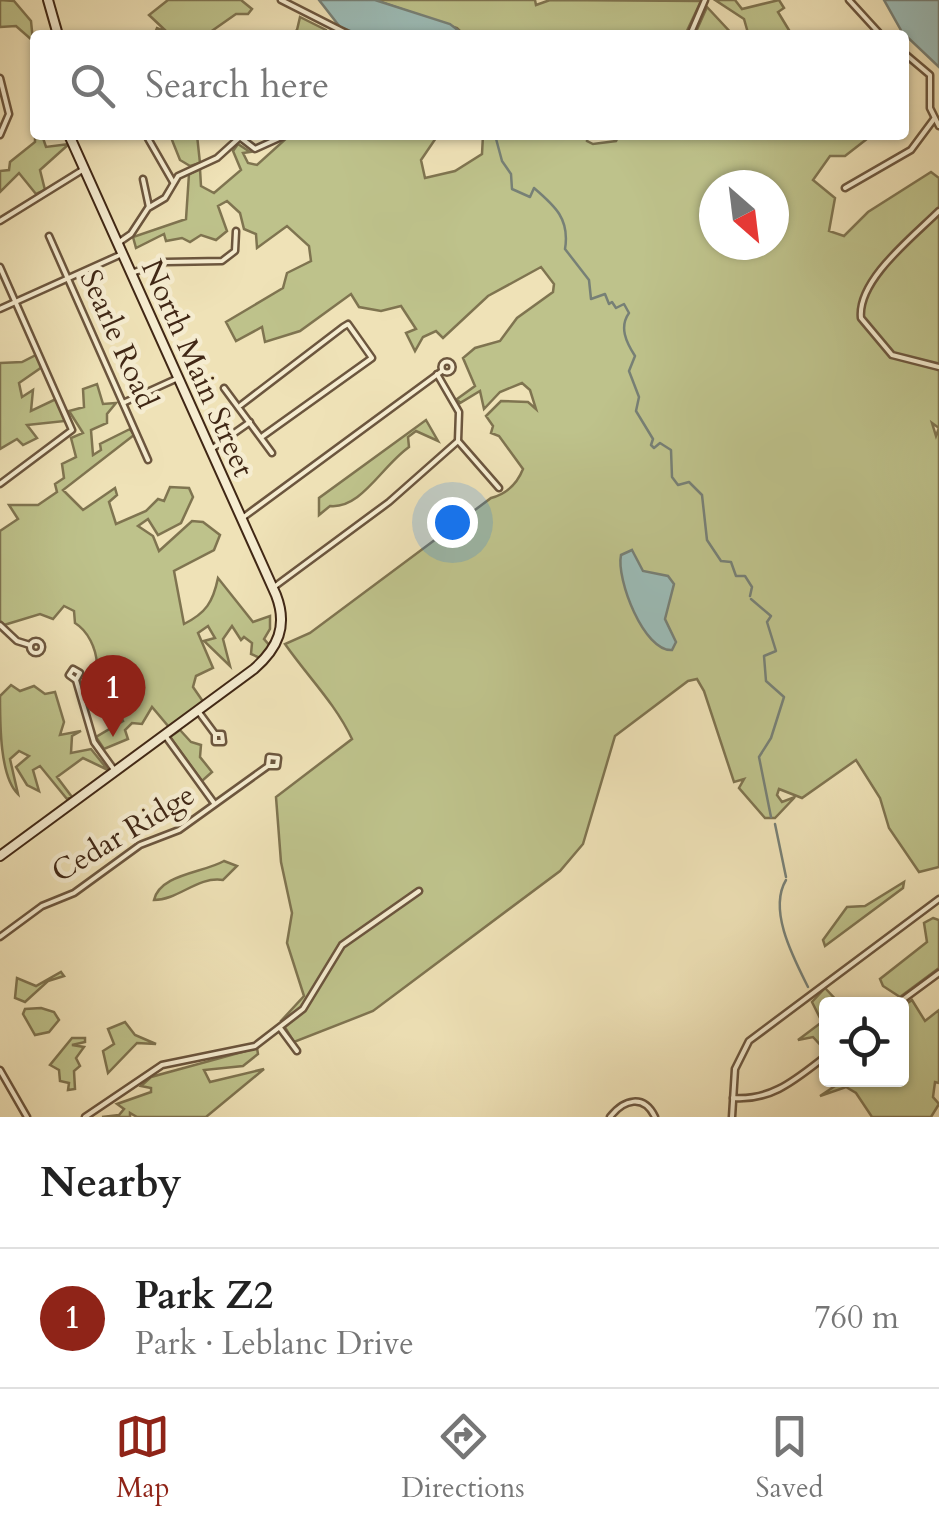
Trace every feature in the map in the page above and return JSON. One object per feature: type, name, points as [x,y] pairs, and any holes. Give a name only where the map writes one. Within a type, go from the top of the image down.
[{"type":"street","points":[[48,0],[57,30]]},
{"type":"street","points":[[281,0],[327,30]]},
{"type":"street","points":[[849,0],[876,30]]},
{"type":"street","points":[[692,30],[704,1]]},
{"type":"street","points":[[909,57],[930,75],[934,119],[939,126]]},
{"type":"street","points":[[0,78],[10,114],[0,135]]},
{"type":"street","points":[[845,188],[911,150],[934,119]]},
{"type":"street","name":"North Main Street","points":[[71,140],[272,588],[282,621],[268,655],[198,711]]},
{"type":"street","points":[[149,140],[173,182]]},
{"type":"street","points":[[118,243],[131,234],[150,207],[166,198],[173,182],[188,170],[219,157],[235,140]]},
{"type":"street","points":[[241,140],[246,146],[262,148],[277,140]]},
{"type":"street","points":[[0,221],[84,169]]},
{"type":"street","points":[[143,178],[150,207]]},
{"type":"street","points":[[939,211],[916,231],[862,296],[861,318],[892,354],[939,367]]},
{"type":"street","points":[[131,274],[166,262],[222,262],[235,251],[236,230]]},
{"type":"street","name":"Searle Road","points":[[49,236],[148,460]]},
{"type":"street","points":[[0,309],[122,254]]},
{"type":"street","points":[[0,267],[72,430],[0,484]]},
{"type":"street","points":[[240,405],[349,324],[372,358],[263,436]]},
{"type":"street","points":[[241,518],[440,372],[459,412],[458,442],[500,488]]},
{"type":"street","points":[[123,403],[178,378]]},
{"type":"street","points":[[224,388],[272,453]]},
{"type":"street","points":[[210,450],[250,422]]},
{"type":"street","points":[[272,588],[389,502],[458,442]]},
{"type":"street","points":[[0,625],[17,641],[30,645]]},
{"type":"street","points":[[76,680],[94,742],[114,771]]},
{"type":"street","points":[[0,856],[198,711],[215,734]]},
{"type":"street","points":[[164,734],[215,804]]},
{"type":"street","name":"Cedar Ridge","points":[[0,937],[42,906],[74,893],[140,845],[179,830],[268,766]]},
{"type":"street","points":[[85,1117],[154,1068],[246,1051],[280,1028],[303,1009],[342,945],[419,891]]},
{"type":"street","points":[[732,1117],[735,1068],[749,1041],[939,899]]},
{"type":"street","points":[[907,997],[939,974]]},
{"type":"street","points":[[280,1028],[296,1051]]},
{"type":"street","points":[[732,1098],[760,1098],[776,1092],[819,1061]]},
{"type":"street","points":[[0,1070],[27,1117]]},
{"type":"street","points":[[610,1117],[620,1106],[638,1101],[655,1117]]},
{"type":"green space","points":[[0,0],[14,1],[31,21],[30,38],[16,26],[0,27]]},
{"type":"green space","points":[[168,0],[241,0],[252,9],[248,14],[236,14],[213,30],[165,30],[149,15]]},
{"type":"green space","points":[[375,0],[535,0],[536,5],[550,0],[701,1],[687,30],[457,28]]},
{"type":"green space","points":[[715,0],[735,0],[742,9],[779,0],[784,8],[778,12],[789,30],[747,30],[744,19]]},
{"type":"green space","points":[[707,7],[728,30],[697,30]]},
{"type":"green space","points":[[300,17],[326,30],[297,30]]},
{"type":"green space","points":[[44,140],[46,147],[69,144],[40,170],[45,190],[36,194],[19,173],[0,192],[0,171],[9,170],[10,162],[35,142]]},
{"type":"green space","points":[[172,140],[198,140],[200,163],[190,166],[180,160]]},
{"type":"green space","points":[[284,140],[435,140],[421,160],[425,178],[455,171],[482,154],[483,140],[587,140],[593,144],[616,140],[866,140],[845,156],[830,156],[813,180],[835,198],[829,231],[844,236],[868,212],[931,172],[939,178],[939,428],[939,867],[919,872],[889,828],[880,798],[856,760],[802,798],[779,789],[777,795],[782,802],[795,797],[775,818],[765,818],[739,788],[744,779],[734,782],[704,691],[697,679],[688,681],[615,736],[583,844],[560,871],[373,1011],[294,1042],[281,1021],[304,996],[287,943],[292,913],[281,862],[276,797],[352,739],[285,644],[310,633],[518,479],[523,469],[499,436],[491,433],[493,426],[486,416],[501,401],[528,402],[536,409],[530,390],[522,383],[500,392],[484,409],[480,391],[460,403],[457,399],[475,386],[463,358],[475,348],[500,341],[517,318],[553,292],[554,284],[541,267],[488,296],[443,338],[436,331],[423,337],[415,351],[406,333],[416,329],[401,306],[381,311],[359,307],[351,294],[300,331],[265,342],[262,327],[236,341],[226,322],[283,288],[287,273],[311,261],[309,246],[287,226],[257,248],[256,234],[244,229],[240,213],[227,201],[218,206],[227,231],[216,240],[201,235],[190,242],[182,238],[166,241],[164,234],[136,248],[133,237],[186,219],[189,174],[200,169],[201,186],[214,193],[241,170],[233,151],[238,144],[250,152],[243,153],[248,163],[257,165]]},
{"type":"green space","points":[[36,355],[42,367],[19,383],[22,397],[33,390],[31,411],[56,399],[65,421],[27,425],[37,438],[23,445],[17,439],[0,449],[0,363],[22,362]]},
{"type":"green space","points":[[97,384],[103,404],[116,403],[107,414],[107,423],[91,430],[93,455],[101,450],[100,444],[130,429],[134,435],[63,490],[83,510],[115,488],[117,495],[109,502],[116,524],[146,511],[158,499],[164,501],[170,487],[189,488],[193,497],[181,523],[158,535],[148,519],[138,526],[153,536],[159,551],[192,521],[203,522],[220,535],[214,550],[174,571],[184,624],[207,606],[218,578],[253,622],[270,616],[270,629],[264,639],[271,647],[260,658],[251,654],[252,643],[244,637],[241,640],[232,626],[223,639],[230,666],[204,641],[215,638],[208,626],[198,633],[213,668],[196,676],[193,687],[204,703],[169,727],[152,707],[142,724],[132,723],[125,730],[128,739],[104,749],[96,737],[123,721],[111,699],[88,701],[108,692],[111,678],[106,673],[93,673],[86,685],[81,683],[97,664],[90,640],[75,623],[74,611],[64,606],[53,619],[40,614],[4,625],[0,621],[0,531],[18,519],[9,505],[38,505],[57,492],[55,484],[64,478],[62,464],[76,457],[71,438],[83,433],[69,411],[84,407],[83,389]]},
{"type":"green space","points":[[426,420],[438,441],[416,431],[408,437],[409,447],[361,494],[341,505],[330,506],[319,515],[319,498]]},
{"type":"green space","points":[[11,685],[20,691],[34,686],[45,694],[55,692],[64,722],[60,735],[81,731],[72,736],[71,753],[91,749],[108,770],[83,758],[57,777],[72,797],[67,799],[40,766],[33,770],[39,791],[27,785],[16,767],[29,756],[19,751],[10,759],[18,794],[4,763],[1,735],[0,696]]},
{"type":"green space","points":[[180,730],[191,742],[201,745],[200,757],[212,772],[202,781],[170,737]]},
{"type":"green space","points":[[224,861],[237,866],[223,880],[205,881],[154,900],[158,891],[173,879]]},
{"type":"green space","points":[[904,882],[903,888],[825,946],[823,940],[847,907],[865,906]]},
{"type":"green space","points":[[933,918],[939,920],[939,968],[900,997],[883,986],[880,979],[927,942],[924,923]]},
{"type":"green space","points":[[61,972],[64,976],[48,981],[25,1002],[15,998],[17,978],[36,986]]},
{"type":"green space","points":[[825,988],[833,997],[819,997],[819,1016],[812,1002]]},
{"type":"green space","points":[[912,1000],[925,1021],[939,1010],[939,1083],[935,1082],[933,1097],[939,1104],[931,1117],[872,1117],[856,1093],[846,1087],[909,1087]]},
{"type":"green space","points":[[25,1009],[54,1012],[59,1020],[49,1032],[35,1035],[23,1014]]},
{"type":"green space","points":[[125,1022],[135,1035],[156,1044],[137,1043],[108,1073],[103,1051],[114,1044],[108,1029]]},
{"type":"green space","points":[[819,1024],[819,1043],[813,1037],[798,1040]]},
{"type":"green space","points":[[72,1038],[85,1038],[85,1042],[72,1045],[84,1047],[76,1058],[80,1066],[74,1071],[75,1089],[68,1090],[69,1083],[60,1081],[59,1070],[50,1065]]},
{"type":"green space","points":[[257,1048],[258,1054],[243,1066],[204,1070],[210,1082],[264,1069],[206,1117],[137,1117],[130,1113],[130,1117],[102,1117],[119,1115],[124,1109],[117,1104],[151,1092],[151,1088],[141,1086],[151,1077]]},
{"type":"water","points":[[319,0],[375,0],[450,24],[458,30],[348,30],[340,27]]},
{"type":"water","points":[[884,0],[939,0],[939,67],[909,39],[909,30],[901,30]]},
{"type":"water","points":[[632,550],[643,571],[668,576],[674,584],[665,619],[676,642],[672,650],[652,639],[634,612],[621,566],[621,555]]},
{"type":"waterway","points":[[496,140],[502,161],[511,174],[512,189],[530,197],[534,188],[559,214],[565,229],[565,249],[589,280],[591,299],[605,294],[609,304],[612,302],[616,308],[624,304],[629,313],[624,329],[635,356],[629,371],[639,397],[636,411],[653,439],[651,445],[654,448],[660,443],[671,450],[672,477],[678,485],[689,482],[702,495],[707,540],[721,561],[731,562],[736,576],[745,576],[752,587],[750,596]]},
{"type":"waterway","points":[[751,599],[771,616],[767,622],[776,651],[764,656],[766,681],[784,697],[771,738],[759,757],[771,817]]},
{"type":"waterway","points":[[775,824],[786,877]]},
{"type":"waterway","points":[[786,880],[781,892],[781,919],[808,987]]},
{"type":"place","name":"Park Z2","points":[[113,737]]}]
